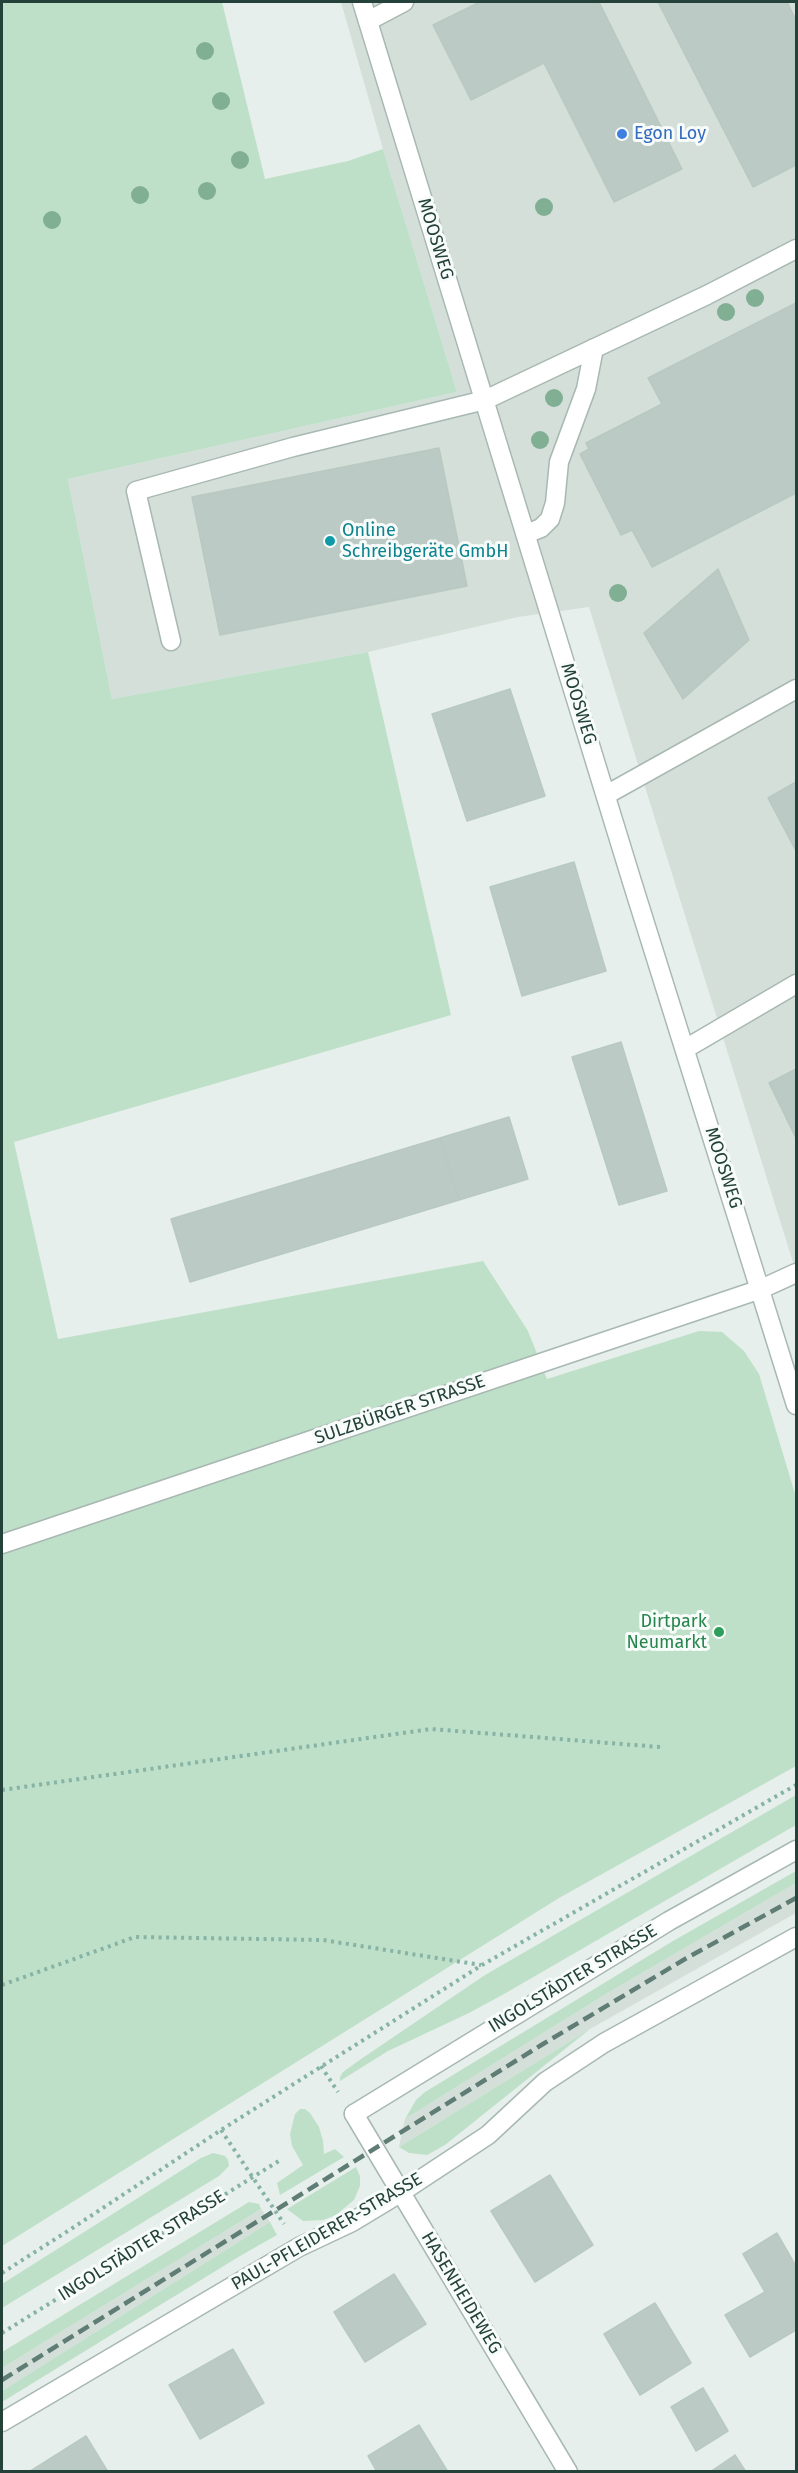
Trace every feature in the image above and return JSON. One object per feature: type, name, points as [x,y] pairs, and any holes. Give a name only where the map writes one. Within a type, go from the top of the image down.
[{"type":"street","name":"MOOSWEG","points":[[362,2],[796,1405]]},
{"type":"street","points":[[368,21],[404,2]]},
{"type":"street","points":[[171,641],[136,491],[293,447],[485,400],[707,295],[796,249]]},
{"type":"street","points":[[526,534],[541,528],[550,519],[555,503],[559,462],[586,389],[594,348]]},
{"type":"street","points":[[606,795],[796,689]]},
{"type":"street","points":[[685,1049],[796,984]]},
{"type":"street","name":"SULZBÜRGER STRASSE","points":[[2,1544],[761,1289],[796,1273]]},
{"type":"street","name":"INGOLSTÄDTER STRASSE","points":[[354,2114],[669,1921],[796,1850]]},
{"type":"street","name":"PAUL-PFLEIDERER-STRASSE","points":[[2,2422],[299,2247],[352,2222],[400,2193],[488,2135],[545,2082],[604,2043],[796,1937]]},
{"type":"street","name":"HASENHEIDEWEG","points":[[354,2114],[568,2472]]},
{"type":"path","points":[[2,1790],[431,1729],[660,1748]]},
{"type":"path","points":[[2,2272],[482,1965],[796,1785]]},
{"type":"path","points":[[2,1986],[135,1937],[323,1941],[482,1965]]},
{"type":"path","points":[[222,2130],[299,2247]]},
{"type":"path","name":"INGOLSTÄDTER STRASSE","points":[[2,2333],[282,2159]]},
{"type":"shaded area","points":[[341,2],[796,2],[796,1272],[589,607],[518,617],[368,652],[112,699],[68,479],[457,392]]},
{"type":"shaded area","points":[[796,1883],[796,1913],[590,2029],[399,2147],[405,2119],[606,1994]]},
{"type":"shaded area","points":[[261,2209],[270,2222],[2,2391],[2,2368]]},
{"type":"green space","points":[[2,2],[222,2],[265,179],[348,161],[383,149],[457,392],[68,479],[112,699],[368,652],[451,1015],[14,1142],[58,1339],[483,1261],[528,1331],[547,1379],[699,1331],[722,1332],[744,1351],[759,1374],[796,1497],[796,1766],[559,1898],[2,2246]]},
{"type":"green space","points":[[796,1795],[796,1825],[504,1994],[388,2051],[340,2081],[343,2072],[485,1975]]},
{"type":"green space","points":[[796,1871],[796,1883],[606,1994],[405,2119],[416,2100],[425,2092],[673,1941]]},
{"type":"green space","points":[[590,2029],[445,2145],[427,2155],[409,2153],[399,2147]]},
{"type":"green space","points":[[300,2109],[305,2109],[310,2113],[319,2127],[324,2154],[335,2149],[344,2157],[280,2195],[277,2183],[303,2165],[292,2146],[290,2134],[295,2114]]},
{"type":"green space","points":[[213,2153],[225,2156],[228,2160],[229,2166],[219,2176],[2,2308],[2,2284],[201,2158]]},
{"type":"green space","points":[[356,2167],[360,2176],[360,2186],[354,2200],[336,2215],[323,2220],[303,2221],[287,2209]]},
{"type":"green space","points":[[249,2202],[259,2204],[261,2209],[2,2368],[2,2352]]},
{"type":"green space","points":[[270,2222],[277,2235],[2,2402],[2,2391]]},
{"type":"building","name":"Egon Loy","points":[[480,2],[599,2],[682,169],[614,202],[544,63],[471,100],[433,25]]},
{"type":"building","points":[[658,2],[787,2],[796,20],[796,165],[753,187]]},
{"type":"building","points":[[796,303],[796,493],[652,567],[632,530],[621,535],[580,454],[589,449],[586,443],[662,404],[648,378]]},
{"type":"building","name":"Online Schreibgeräte GmbH","points":[[439,448],[467,586],[220,635],[192,497]]},
{"type":"building","points":[[718,569],[749,640],[683,699],[644,633]]},
{"type":"building","points":[[510,689],[545,796],[467,821],[432,714]]},
{"type":"building","points":[[796,782],[796,851],[768,798]]},
{"type":"building","points":[[574,862],[606,971],[522,996],[490,887]]},
{"type":"building","points":[[621,1042],[667,1191],[619,1205],[572,1057]]},
{"type":"building","points":[[796,1069],[796,1138],[769,1083]]},
{"type":"building","points":[[509,1117],[528,1179],[459,1200],[440,1138]]},
{"type":"building","points":[[440,1138],[459,1200],[190,1282],[171,1219]]},
{"type":"building","points":[[550,2175],[593,2245],[535,2282],[491,2211]]},
{"type":"building","points":[[777,2233],[796,2266],[796,2330],[750,2357],[725,2315],[765,2292],[743,2254]]},
{"type":"building","points":[[394,2274],[426,2324],[365,2362],[334,2312]]},
{"type":"building","points":[[655,2303],[691,2363],[640,2395],[604,2334]]},
{"type":"building","points":[[233,2349],[264,2403],[200,2439],[169,2385]]},
{"type":"building","points":[[703,2388],[728,2431],[696,2451],[671,2407]]},
{"type":"building","points":[[419,2425],[448,2472],[377,2472],[368,2456]]},
{"type":"building","points":[[86,2436],[108,2472],[29,2472]]},
{"type":"building","points":[[735,2455],[746,2472],[710,2472]]},
{"type":"railway","points":[[2,2380],[543,2044],[685,1959],[796,1898]]},
{"type":"place","name":"Egon Loy","points":[[622,134]]},
{"type":"place","name":"Online Schreibgeräte GmbH","points":[[330,541]]},
{"type":"place","name":"Dirtpark Neumarkt","points":[[719,1632]]}]
